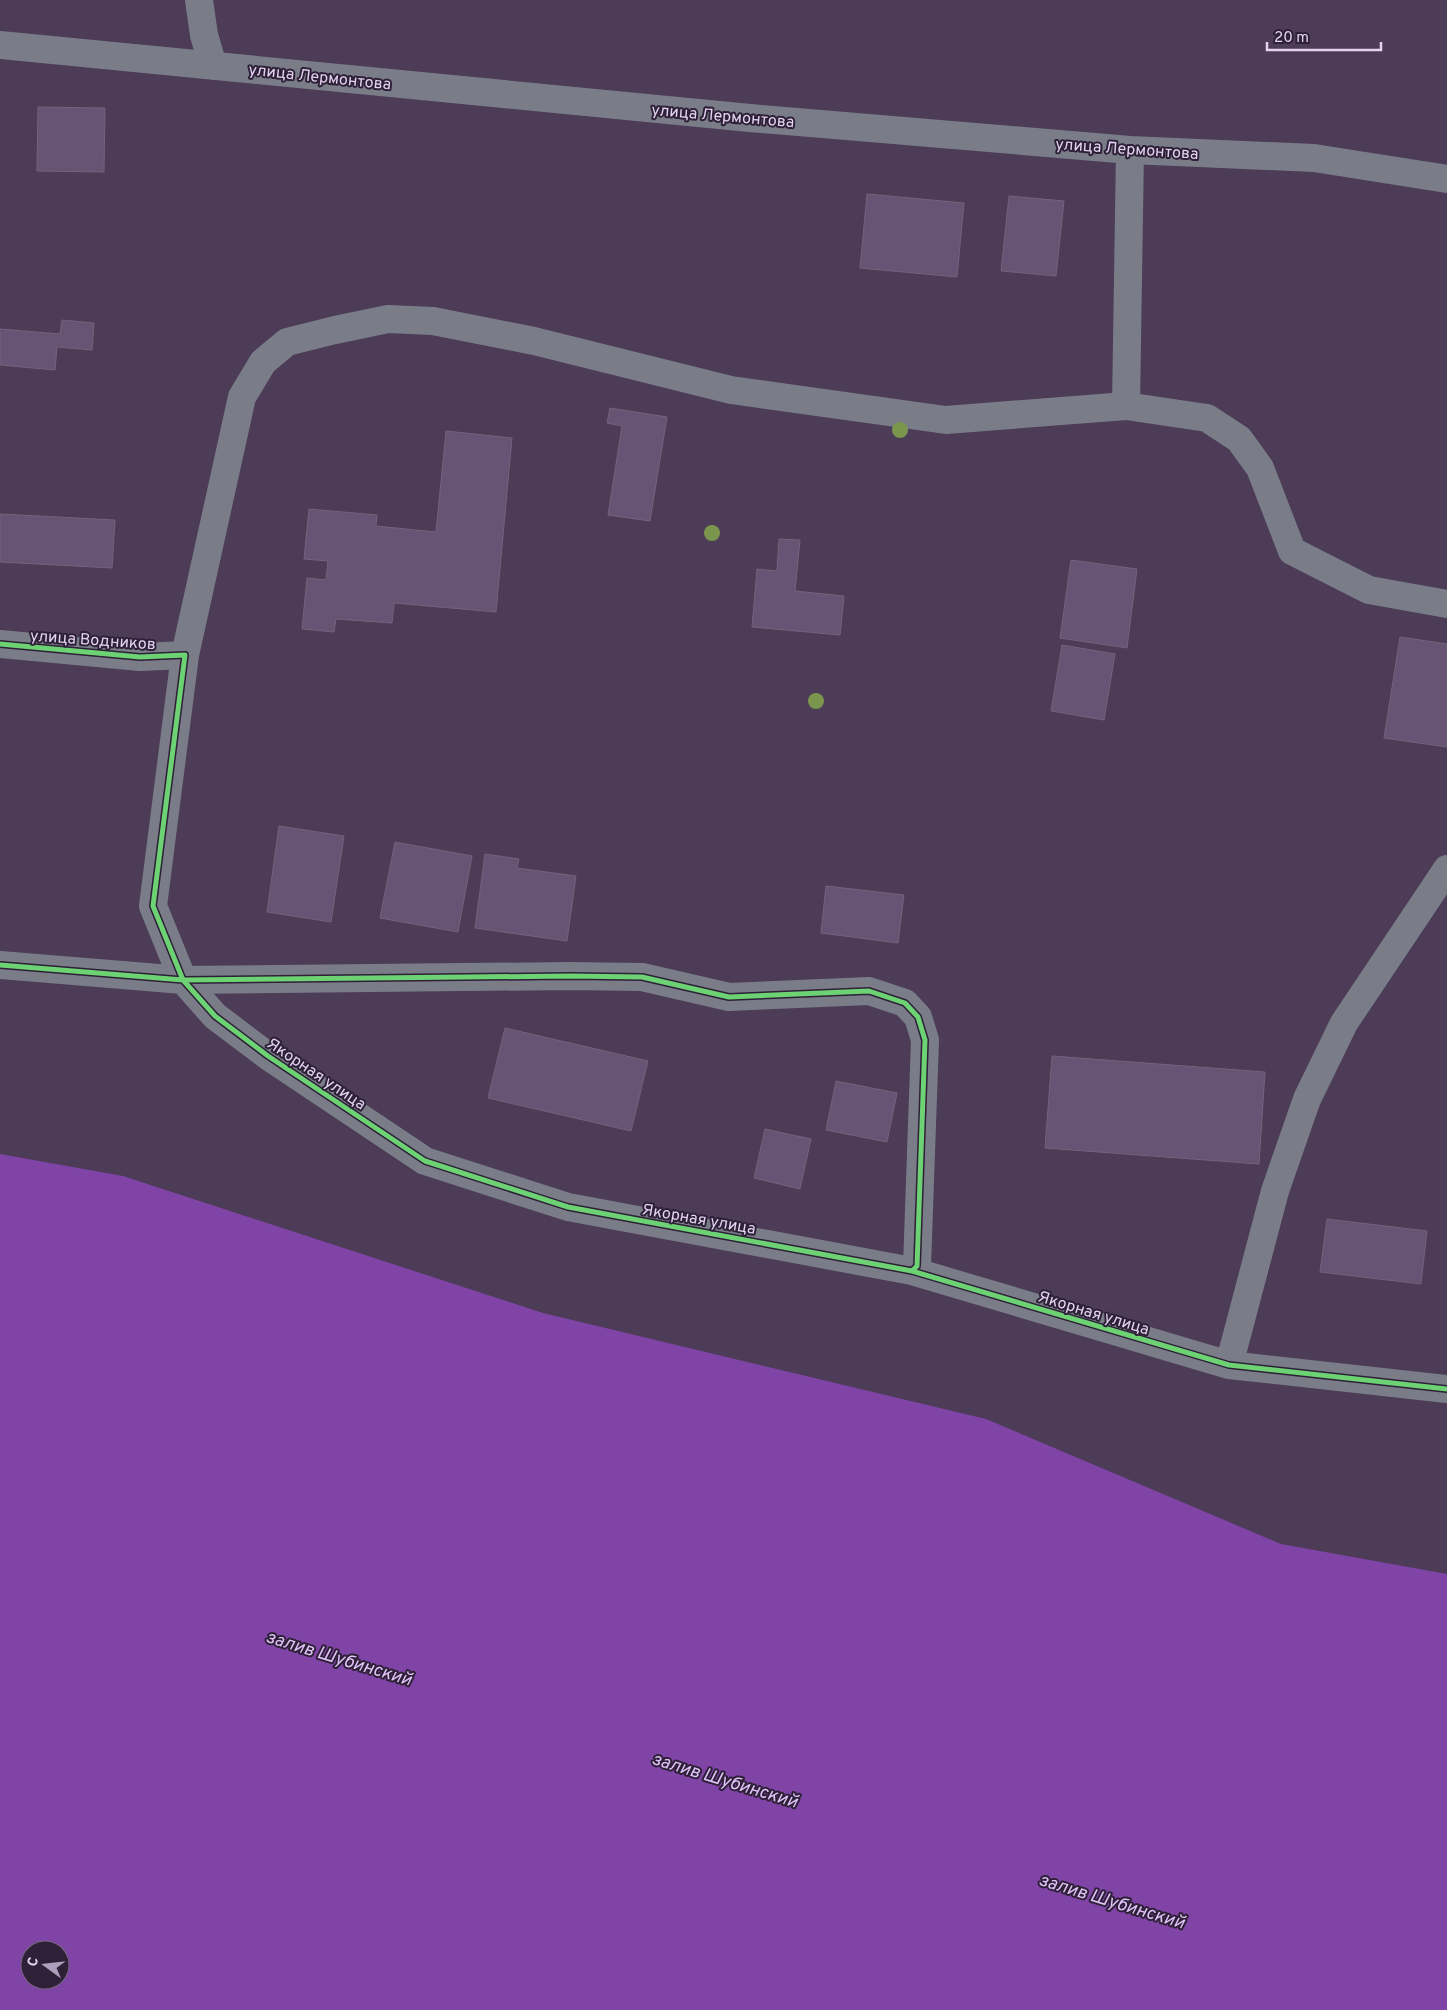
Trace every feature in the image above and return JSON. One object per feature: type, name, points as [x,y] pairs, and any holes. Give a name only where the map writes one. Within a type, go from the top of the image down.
[{"type":"street","points":[[199,0],[204,35],[213,66]]},
{"type":"street","name":"улица Лермонтова","points":[[0,45],[750,118],[1130,150],[1314,158],[1447,179]]},
{"type":"street","points":[[1126,406],[1130,150]]},
{"type":"street","name":"Якорная улица","points":[[1447,604],[1369,590],[1292,551],[1260,468],[1240,439],[1207,418],[1126,406],[946,420],[731,390],[534,341],[433,321],[388,319],[335,330],[287,342],[263,362],[242,397],[185,655],[153,906],[183,980],[215,1016],[268,1056],[425,1161],[568,1207],[912,1271],[1228,1366],[1447,1389]]},
{"type":"street","name":"улица Водников","points":[[0,644],[140,656],[185,655]]},
{"type":"street","points":[[1228,1366],[1274,1192],[1307,1099],[1344,1023],[1447,869]]},
{"type":"street","points":[[0,965],[183,980],[550,976],[642,977],[729,997],[869,991],[905,1002],[918,1017],[925,1040],[917,1266],[912,1271]]},
{"type":"water","name":"залив Шубинский","points":[[0,1154],[123,1176],[543,1313],[986,1419],[1281,1544],[1447,1574],[1447,2010],[0,2010]]},
{"type":"building","points":[[38,107],[105,108],[104,172],[37,171]]},
{"type":"building","points":[[867,194],[964,203],[957,277],[860,268]]},
{"type":"building","points":[[1009,196],[1064,201],[1056,276],[1001,271]]},
{"type":"building","points":[[62,320],[94,323],[92,350],[57,347],[55,370],[0,365],[0,329],[60,334]]},
{"type":"building","points":[[610,408],[667,417],[650,521],[608,515],[622,426],[607,423]]},
{"type":"building","points":[[446,431],[512,438],[496,612],[394,603],[392,623],[336,619],[334,632],[302,629],[307,578],[326,580],[328,561],[304,559],[309,509],[377,515],[376,526],[436,532]]},
{"type":"building","points":[[0,514],[115,520],[112,568],[0,562]]},
{"type":"building","points":[[779,539],[800,540],[795,591],[844,596],[840,635],[752,627],[757,569],[777,571]]},
{"type":"building","points":[[1071,560],[1137,569],[1127,648],[1060,638]]},
{"type":"building","points":[[1400,637],[1447,644],[1447,747],[1384,738]]},
{"type":"building","points":[[1062,645],[1115,654],[1104,720],[1051,711]]},
{"type":"building","points":[[279,826],[344,836],[331,922],[267,912]]},
{"type":"building","points":[[395,842],[472,856],[458,932],[380,918]]},
{"type":"building","points":[[485,854],[519,859],[517,868],[576,876],[567,941],[475,928]]},
{"type":"building","points":[[826,886],[904,895],[898,943],[821,933]]},
{"type":"building","points":[[505,1028],[648,1061],[631,1131],[488,1098]]},
{"type":"building","points":[[1052,1056],[1265,1072],[1259,1164],[1045,1148]]},
{"type":"building","points":[[836,1081],[897,1093],[887,1142],[826,1130]]},
{"type":"building","points":[[765,1129],[811,1139],[800,1189],[754,1178]]},
{"type":"building","points":[[1327,1219],[1427,1231],[1421,1284],[1320,1272]]},
{"type":"cycle path","points":[[0,644],[140,657],[185,655],[153,906],[183,980],[642,977],[729,997],[869,991],[905,1003],[918,1017],[925,1040],[917,1266],[912,1271]]},
{"type":"cycle path","points":[[0,965],[183,980],[215,1016],[268,1056],[425,1161],[568,1207],[912,1271],[1229,1365],[1447,1389]]}]
